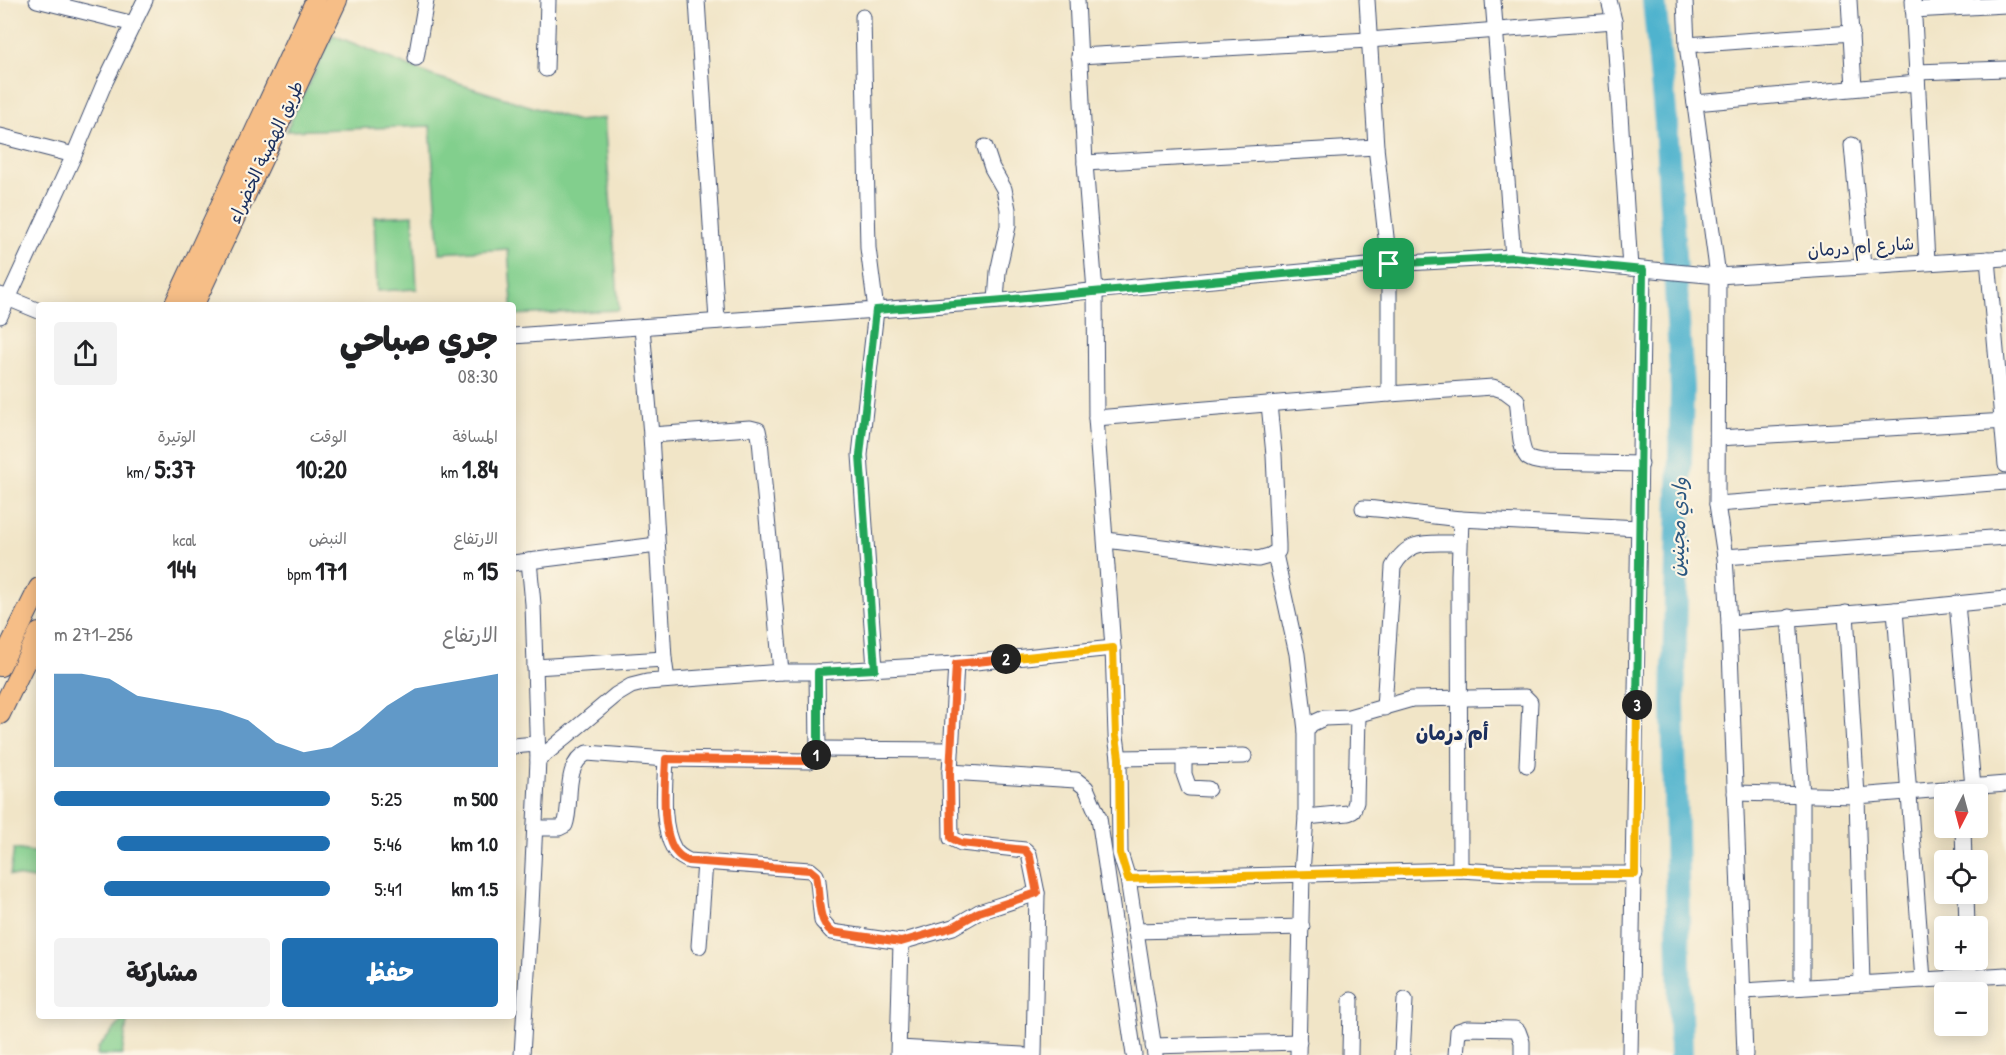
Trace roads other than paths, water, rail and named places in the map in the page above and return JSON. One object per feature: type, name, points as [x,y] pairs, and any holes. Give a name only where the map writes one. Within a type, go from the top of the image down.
[{"type":"main road","name":"طريق الهضبة الخضراء","points":[[195,302],[337,0]]},
{"type":"main road","name":"طريق الهضبة الخضراء","points":[[176,302],[312,1]]},
{"type":"main road","points":[[204,283],[205,302]]},
{"type":"main road","points":[[0,666],[36,594]]},
{"type":"main road","points":[[0,714],[36,639]]},
{"type":"street","points":[[37,0],[134,24]]},
{"type":"street","points":[[0,316],[5,296],[74,155],[104,84],[145,0]]},
{"type":"street","points":[[416,58],[426,0]]},
{"type":"street","points":[[546,69],[548,0]]},
{"type":"street","points":[[697,0],[717,321]]},
{"type":"street","points":[[1077,0],[1085,163],[1095,291],[1096,418],[1119,758],[1120,853],[1128,879],[1154,1050],[1299,1048],[1302,873],[1306,817],[1306,731],[1297,654],[1275,554]]},
{"type":"street","points":[[1367,0],[1376,147],[1389,264],[1389,394]]},
{"type":"street","points":[[1493,0],[1513,257]]},
{"type":"street","points":[[1609,0],[1614,21],[1642,269],[1635,874],[1630,1055]]},
{"type":"street","points":[[1685,0],[1712,276],[1718,504],[1725,557],[1729,623],[1745,1055]]},
{"type":"street","points":[[1849,0],[1854,88]]},
{"type":"street","points":[[1927,262],[1913,5],[1999,4]]},
{"type":"street","points":[[862,17],[868,248],[876,310],[860,455],[875,669]]},
{"type":"street","points":[[1079,56],[1369,40],[1614,21]]},
{"type":"street","points":[[1688,45],[1852,33]]},
{"type":"street","points":[[1695,103],[1854,88],[1917,78],[2006,69]]},
{"type":"street","points":[[0,136],[74,155]]},
{"type":"street","points":[[1852,145],[1863,266]]},
{"type":"street","points":[[985,147],[1004,189],[1008,209],[1008,226],[998,272],[996,301]]},
{"type":"street","points":[[1085,163],[1376,147]]},
{"type":"street","name":"شارع ام درمان","points":[[516,336],[996,301],[1389,264],[1513,257],[1712,276],[2006,258]]},
{"type":"street","points":[[1989,259],[2000,312],[2006,465]]},
{"type":"street","points":[[5,296],[36,309]]},
{"type":"street","points":[[642,327],[667,680]]},
{"type":"street","points":[[1096,418],[1493,387],[1505,391],[1517,400],[1520,415],[1520,439],[1530,459],[1541,462],[1641,464]]},
{"type":"street","points":[[1106,540],[1258,559],[1275,554],[1278,551],[1278,534],[1269,404]]},
{"type":"street","points":[[1718,438],[2004,421]]},
{"type":"street","points":[[651,435],[758,430],[781,672]]},
{"type":"street","points":[[1718,504],[2006,482]]},
{"type":"street","points":[[1363,508],[1402,510],[1420,515],[1461,519],[1639,528]]},
{"type":"street","points":[[1460,870],[1458,697],[1461,519]]},
{"type":"street","points":[[1725,557],[2006,537]]},
{"type":"street","points":[[1384,708],[1393,567],[1400,554],[1413,545],[1459,543]]},
{"type":"street","points":[[516,563],[657,545]]},
{"type":"street","points":[[522,1055],[538,760],[533,604],[529,561]]},
{"type":"street","points":[[1729,623],[2006,599]]},
{"type":"street","points":[[1957,603],[1965,784]]},
{"type":"street","points":[[1895,610],[1923,980]]},
{"type":"street","points":[[1846,613],[1857,796],[1862,984]]},
{"type":"street","points":[[1789,617],[1802,795],[1802,987]]},
{"type":"street","points":[[538,760],[616,695],[632,686],[667,680],[781,672],[956,664],[1113,648]]},
{"type":"street","points":[[535,667],[664,659]]},
{"type":"street","points":[[956,664],[950,772],[951,838],[961,843],[1025,850],[1030,857],[1037,893],[1034,1055]]},
{"type":"street","points":[[535,828],[559,828],[565,825],[576,760],[587,753],[666,759],[810,761],[814,759],[818,749],[818,672]]},
{"type":"street","points":[[1306,731],[1311,724],[1324,718],[1358,715],[1412,699],[1526,697],[1530,702],[1527,765]]},
{"type":"street","points":[[1306,817],[1353,811],[1356,802],[1358,715]]},
{"type":"street","points":[[516,746],[536,744]]},
{"type":"street","points":[[818,749],[951,750]]},
{"type":"street","points":[[1119,758],[1244,756]]},
{"type":"street","points":[[1184,757],[1184,774],[1189,788],[1208,789]]},
{"type":"street","points":[[666,759],[664,793],[667,825],[672,844],[679,856],[689,861],[810,870],[816,875],[822,921],[832,932],[901,942],[953,927],[979,912],[1037,893]]},
{"type":"street","points":[[950,772],[1076,780],[1086,788],[1099,818],[1134,1055]]},
{"type":"street","points":[[1988,787],[2006,784]]},
{"type":"street","points":[[1735,793],[1857,796],[1934,791]]},
{"type":"street","points":[[699,946],[705,862]]},
{"type":"street","points":[[1128,879],[1460,870],[1526,874],[1635,874]]},
{"type":"street","points":[[1136,931],[1302,927]]},
{"type":"street","points":[[901,942],[898,1051],[1022,1055]]},
{"type":"street","points":[[1969,970],[1969,977]]},
{"type":"street","points":[[1744,991],[2006,976]]},
{"type":"street","points":[[1350,1055],[1351,1000]]},
{"type":"street","points":[[1402,1055],[1405,1000]]},
{"type":"street","points":[[1456,1055],[1458,1031],[1467,1028],[1515,1029],[1520,1033],[1522,1055]]},
{"type":"waterway","name":"وادي مجينين","points":[[1654,0],[1666,123],[1682,388],[1673,704],[1681,1055]]},
{"type":"district","name":"أم درمان","points":[[1452,733]]}]
